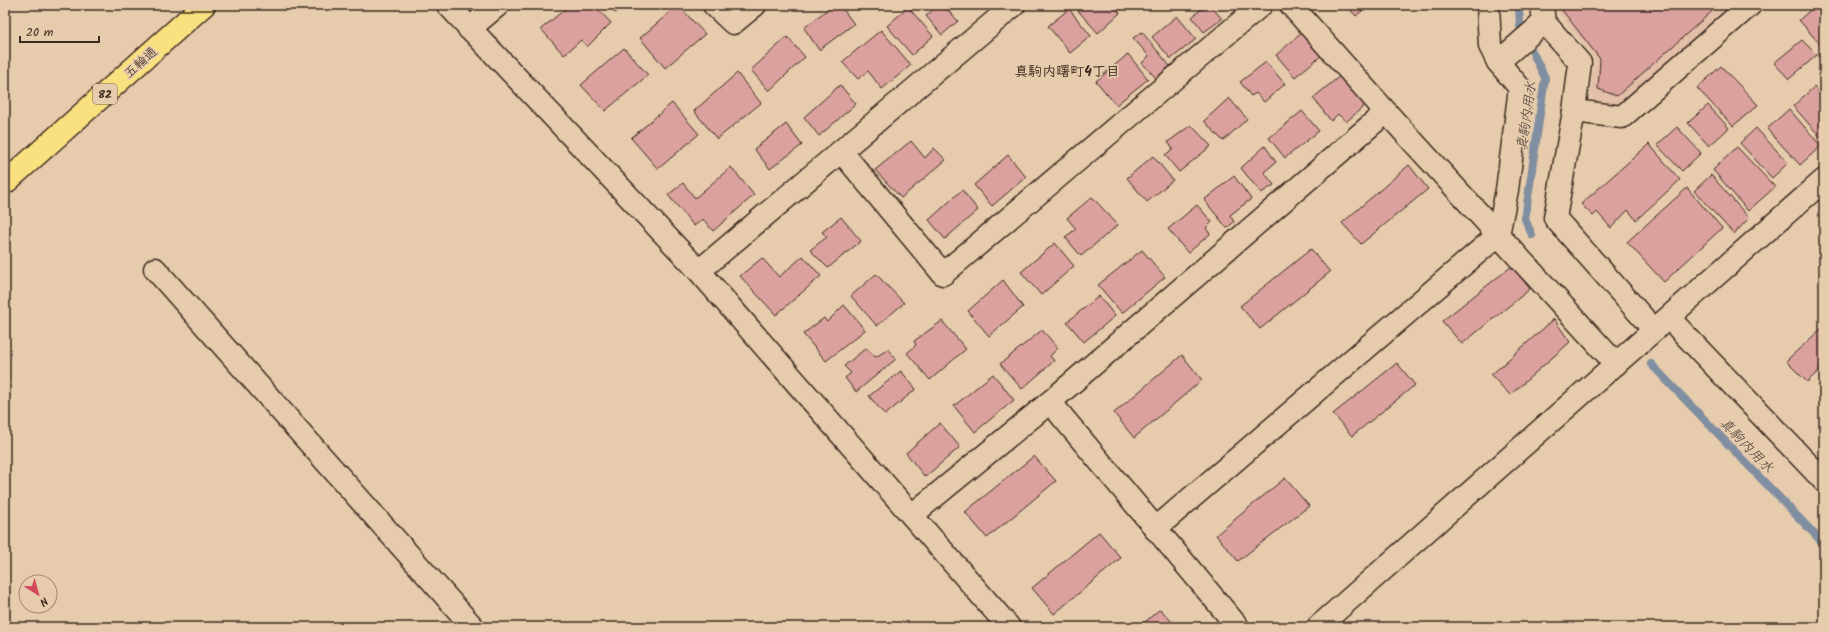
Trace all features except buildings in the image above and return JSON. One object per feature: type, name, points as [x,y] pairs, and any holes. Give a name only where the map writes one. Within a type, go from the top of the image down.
[{"type":"main road","name":"五輪通","points":[[5,183],[204,5]]},
{"type":"street","points":[[448,5],[699,271],[1009,627]]},
{"type":"street","points":[[469,29],[498,5]]},
{"type":"street","points":[[714,5],[733,23],[755,5]]},
{"type":"street","points":[[699,271],[1014,5]]},
{"type":"street","points":[[841,151],[943,274],[1261,5]]},
{"type":"street","points":[[1291,5],[1386,112],[1616,364]]},
{"type":"street","points":[[1155,530],[1498,235],[1507,190],[1520,88],[1498,62],[1490,46],[1488,5]]},
{"type":"street","points":[[1574,111],[1622,117],[1750,5]]},
{"type":"street","points":[[1498,62],[1543,13],[1580,63],[1574,111],[1555,218],[1824,481]]},
{"type":"street","points":[[912,515],[1050,402],[1386,112]]},
{"type":"street","points":[[1318,627],[1824,180]]},
{"type":"street","points":[[155,269],[473,627]]},
{"type":"street","points":[[1050,402],[1155,530],[1238,627]]},
{"type":"shaded area","points":[[1557,5],[1732,5],[1619,105],[1598,104],[1590,94],[1595,59],[1557,10]]},
{"type":"waterway","name":"真駒内用水","points":[[1519,5],[1520,26],[1545,78],[1525,219],[1532,235]]},
{"type":"waterway","name":"真駒内用水","points":[[1651,364],[1824,544]]},
{"type":"district","name":"真駒内曙町4丁目","points":[[1067,71]]}]
